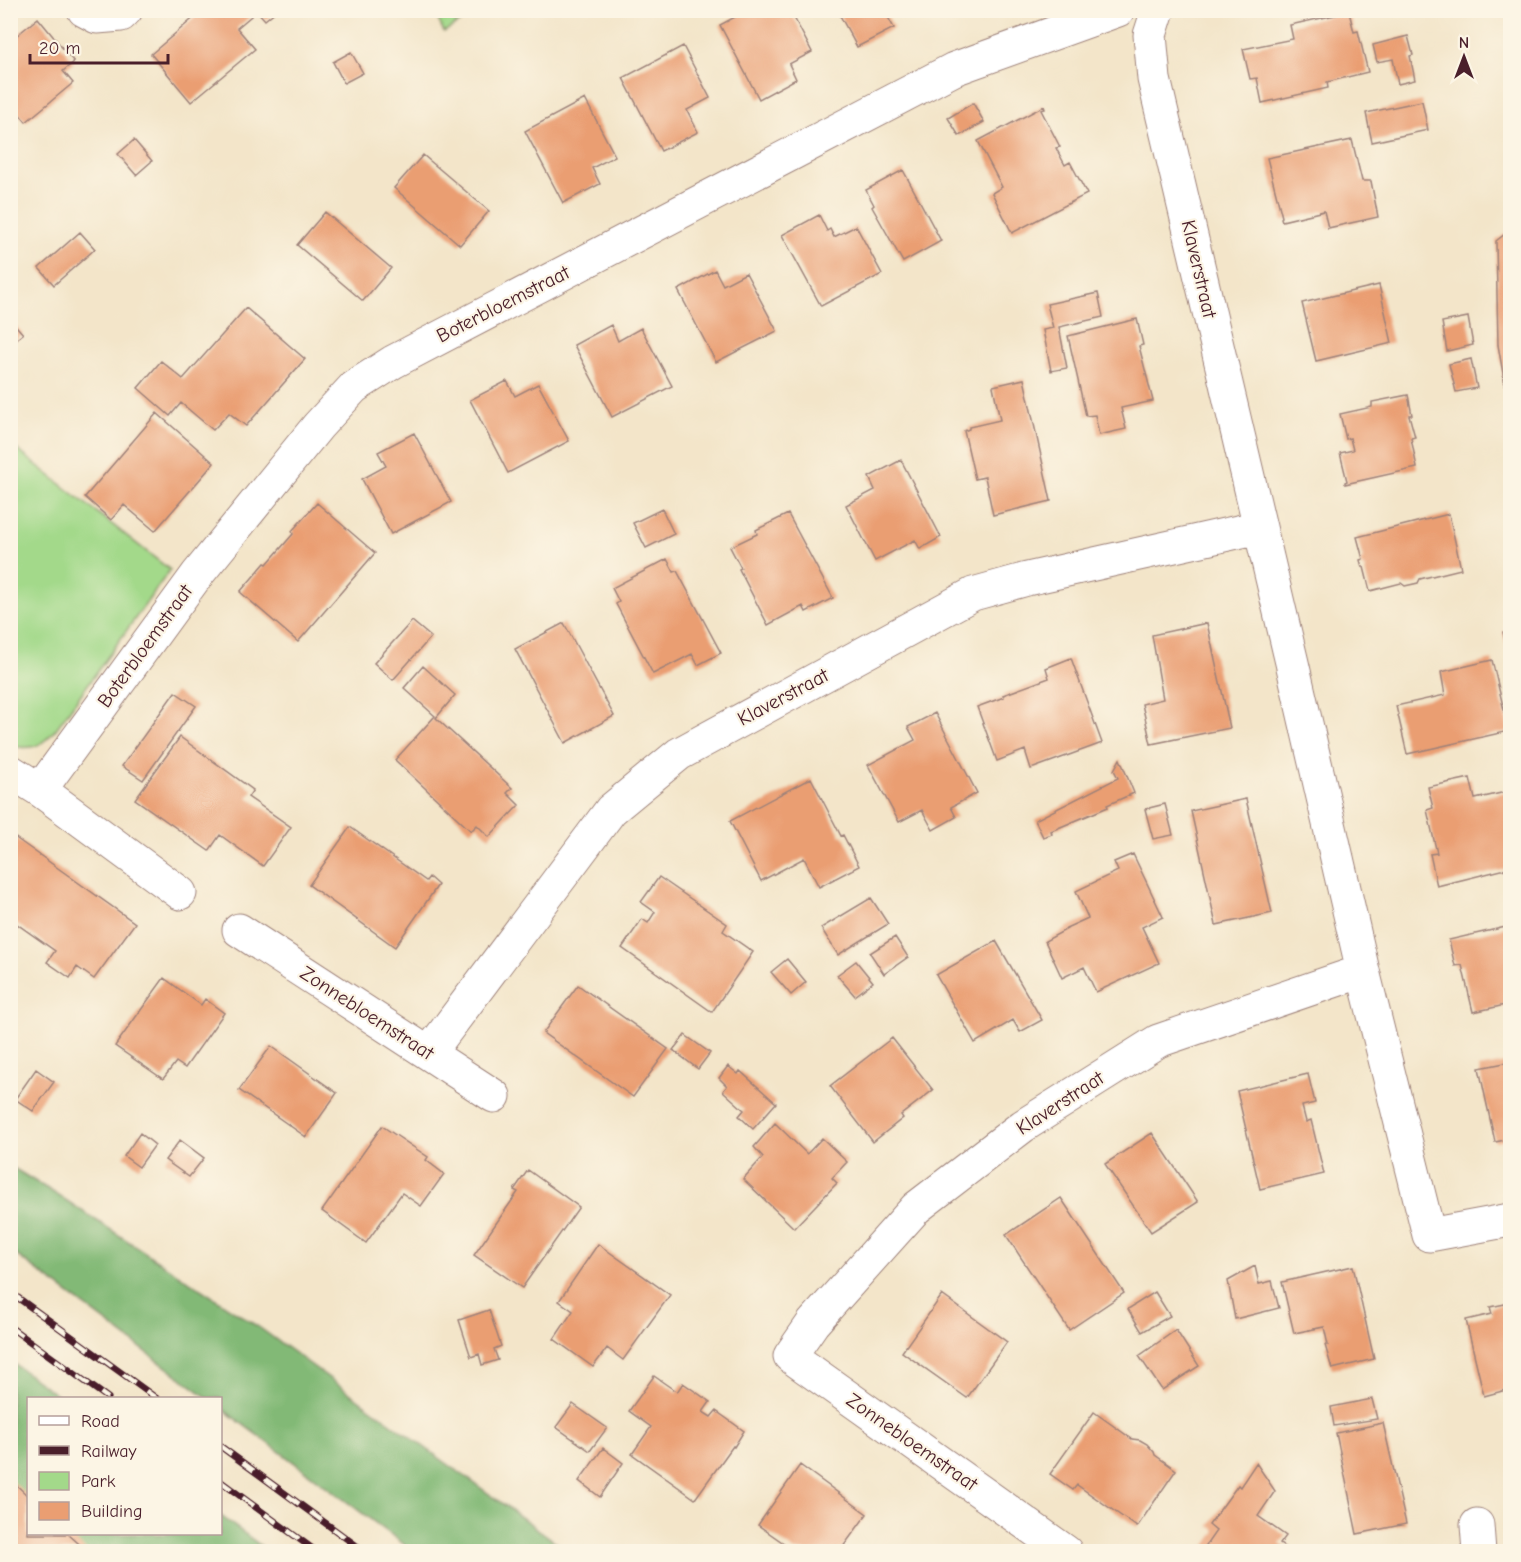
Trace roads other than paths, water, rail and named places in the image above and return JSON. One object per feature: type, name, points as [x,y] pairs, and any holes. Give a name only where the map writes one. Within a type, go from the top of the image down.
[{"type":"street","points":[[84,10],[97,17],[121,15],[126,10]]},
{"type":"street","name":"Boterbloemstraat","points":[[40,790],[197,575],[318,426],[354,387],[393,362],[954,69],[1118,10]]},
{"type":"street","name":"Klaverstraat","points":[[1158,10],[1150,35],[1154,79],[1363,971],[1429,1235],[1510,1220]]},
{"type":"street","name":"Klaverstraat","points":[[429,1053],[611,810],[679,754],[973,594],[1027,579],[1260,527]]},
{"type":"street","points":[[10,771],[40,790],[180,893]]},
{"type":"street","name":"Zonnebloemstraat","points":[[239,930],[494,1096]]},
{"type":"street","name":"Klaverstraat","points":[[813,1323],[916,1208],[1023,1126],[1158,1041],[1363,971]]},
{"type":"street","name":"Zonnebloemstraat","points":[[813,1323],[790,1356],[1066,1551]]},
{"type":"railway","points":[[10,1292],[155,1397]]},
{"type":"railway","points":[[10,1327],[107,1397]]},
{"type":"railway","points":[[222,1447],[365,1552]]},
{"type":"railway","points":[[222,1482],[317,1552]]}]
